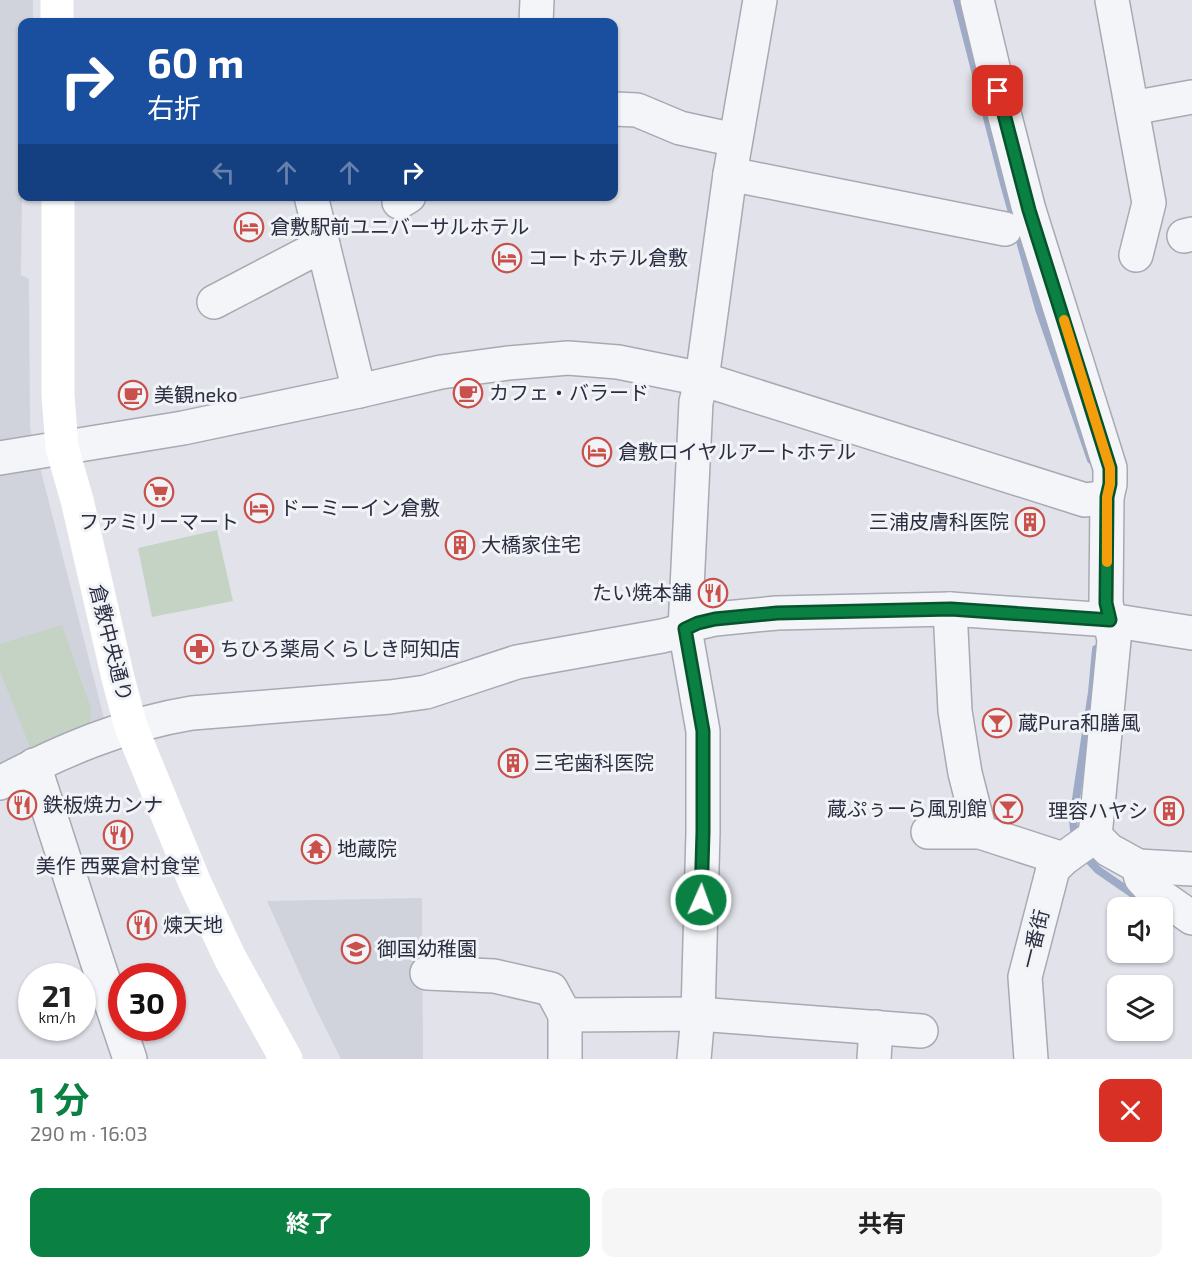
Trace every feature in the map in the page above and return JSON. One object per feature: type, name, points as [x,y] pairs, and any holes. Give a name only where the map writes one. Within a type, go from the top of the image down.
[{"type":"street","points":[[57,0],[57,18]]},
{"type":"street","points":[[536,18],[537,0]]},
{"type":"street","points":[[694,1059],[698,1014],[703,832],[703,731],[685,629],[696,402],[702,380],[735,140],[760,0]]},
{"type":"street","points":[[977,0],[1029,210],[1110,468],[1107,497],[1106,603],[1114,640],[1079,848]]},
{"type":"street","points":[[1112,0],[1149,203],[1136,255]]},
{"type":"street","points":[[1132,108],[1192,97]]},
{"type":"street","points":[[618,109],[637,110],[680,128],[735,140]]},
{"type":"street","points":[[730,174],[1005,229]]},
{"type":"street","name":"倉敷中央通り","points":[[58,201],[58,395],[62,448],[77,500],[131,727],[195,883],[230,958],[286,1059]]},
{"type":"street","points":[[312,201],[359,391]]},
{"type":"street","points":[[214,302],[323,245]]},
{"type":"street","points":[[0,458],[183,428],[441,372],[567,358],[618,362],[702,380],[1085,500],[1107,497]]},
{"type":"street","points":[[951,609],[955,711],[965,773],[980,832]]},
{"type":"street","points":[[0,783],[34,765],[100,737],[169,716],[192,712],[390,698],[426,692],[517,662],[662,636],[715,619],[777,613],[951,609],[1110,620],[1192,633]]},
{"type":"street","points":[[34,765],[130,1059]]},
{"type":"street","points":[[928,832],[980,832],[1079,848],[1109,850],[1137,866],[1192,869]]},
{"type":"street","name":"一番街","points":[[1031,1059],[1025,977],[1053,869],[1079,848]]},
{"type":"street","points":[[1137,866],[1141,878],[1152,890],[1192,918]]},
{"type":"street","points":[[427,974],[494,976],[551,989],[565,1015],[565,1059]]},
{"type":"street","points":[[565,1015],[698,1014],[875,1043],[921,1031]]},
{"type":"shaded area","points":[[0,0],[33,0],[33,18],[18,18],[18,201],[22,201],[21,275],[29,279],[30,428],[104,718],[100,724],[0,771]]},
{"type":"shaded area","name":"御国幼稚園","points":[[422,898],[423,1059],[341,1059],[267,901]]},
{"type":"green space","points":[[217,530],[233,601],[152,617],[138,548]]},
{"type":"green space","points":[[62,625],[91,709],[90,725],[32,752],[0,671],[0,644]]},
{"type":"waterway","points":[[957,0],[1039,309],[1091,460]]},
{"type":"waterway","points":[[1075,840],[1073,819],[1092,692],[1096,649]]},
{"type":"waterway","points":[[1082,853],[1098,870],[1137,897]]},
{"type":"slow traffic","points":[[1064,320],[1110,468],[1107,497],[1107,562]]},
{"type":"place","name":"倉敷駅前ユニバーサルホテル","points":[[249,227]]},
{"type":"place","name":"コートホテル倉敷","points":[[507,258]]},
{"type":"place","name":"カフェ・バラード","points":[[468,393]]},
{"type":"place","name":"美観neko","points":[[133,395]]},
{"type":"place","name":"倉敷ロイヤルアートホテル","points":[[597,452]]},
{"type":"place","name":"ファミリーマート","points":[[159,492]]},
{"type":"place","name":"ドーミーイン倉敷","points":[[259,508]]},
{"type":"place","name":"三浦皮膚科医院","points":[[1030,522]]},
{"type":"place","name":"大橋家住宅","points":[[460,545]]},
{"type":"place","name":"たい焼本舗","points":[[713,593]]},
{"type":"place","name":"ちひろ薬局くらしき阿知店","points":[[199,649]]},
{"type":"place","name":"蔵Pura和膳風","points":[[997,723]]},
{"type":"place","name":"三宅歯科医院","points":[[513,763]]},
{"type":"place","name":"鉄板焼カンナ","points":[[22,805]]},
{"type":"place","name":"蔵ぷぅーら風別館","points":[[1008,809]]},
{"type":"place","name":"理容ハヤシ","points":[[1169,811]]},
{"type":"place","name":"美作 西粟倉村食堂","points":[[118,835]]},
{"type":"place","name":"地蔵院","points":[[316,849]]},
{"type":"place","name":"煉天地","points":[[142,925]]},
{"type":"place","name":"御国幼稚園","points":[[356,949]]},
{"type":"route","points":[[701,900],[703,731],[685,629],[715,619],[777,613],[951,609],[1110,620],[1106,603],[1107,497],[1110,468],[1029,210],[998,91]]}]
